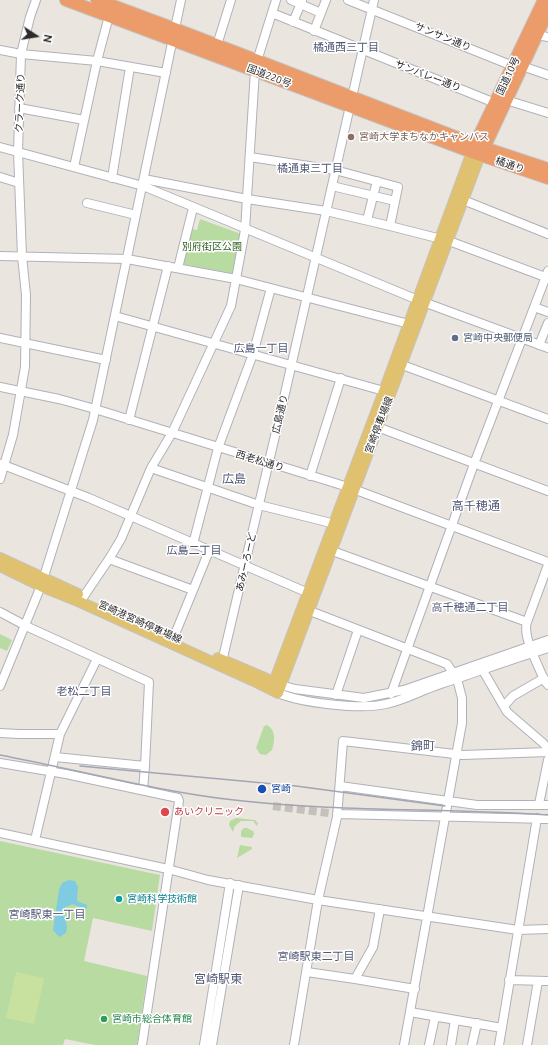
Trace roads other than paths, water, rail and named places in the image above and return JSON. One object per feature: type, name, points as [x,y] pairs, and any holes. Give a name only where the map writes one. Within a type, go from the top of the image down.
[{"type":"highway","name":"国道220号","points":[[66,0],[113,7],[172,41],[256,66],[478,150]]},
{"type":"highway","name":"国道220号","points":[[97,0],[217,45],[256,66]]},
{"type":"highway","name":"国道10号","points":[[478,150],[518,66],[544,0]]},
{"type":"highway","name":"国道10号","points":[[518,66],[543,36],[548,11]]},
{"type":"highway","name":"橘通り","points":[[478,150],[548,169]]},
{"type":"highway","name":"橘通り","points":[[478,150],[548,178]]},
{"type":"main road","name":"宮崎停車場線","points":[[444,239],[463,200],[478,150]]},
{"type":"main road","name":"宮崎停車場線","points":[[276,688],[478,150]]},
{"type":"main road","name":"宮崎停車場線","points":[[375,426],[384,391],[398,364],[409,324],[421,301]]},
{"type":"main road","name":"宮崎港宮崎停車場線","points":[[0,558],[42,582]]},
{"type":"main road","name":"宮崎港宮崎停車場線","points":[[0,566],[82,599],[276,688]]},
{"type":"street","name":"クラーク通り","points":[[0,479],[2,464],[13,435],[25,366],[26,295],[22,256],[19,183],[19,108],[21,54],[30,17],[36,0]]},
{"type":"street","points":[[0,686],[42,582],[95,409],[144,183],[172,41],[182,0]]},
{"type":"street","points":[[217,45],[232,0]]},
{"type":"street","points":[[82,599],[109,559],[131,516],[151,468],[172,433],[230,306],[245,230],[256,66],[276,0]]},
{"type":"street","points":[[291,0],[301,2],[321,12]]},
{"type":"street","points":[[314,31],[326,0]]},
{"type":"street","name":"サンサン通り","points":[[348,0],[518,66],[548,75]]},
{"type":"street","name":"広島通り","points":[[269,463],[374,0]]},
{"type":"street","points":[[293,22],[301,2]]},
{"type":"street","points":[[74,167],[97,61],[113,7]]},
{"type":"street","name":"サンバレー通り","points":[[272,13],[362,50],[501,102],[548,113]]},
{"type":"street","points":[[0,50],[21,54],[97,61],[166,73]]},
{"type":"street","points":[[112,178],[130,67]]},
{"type":"street","points":[[19,108],[84,120]]},
{"type":"street","points":[[0,147],[112,178],[326,212],[367,220],[444,239],[547,275],[474,464],[391,694]]},
{"type":"street","points":[[250,157],[335,170],[398,186],[390,226]]},
{"type":"street","points":[[0,177],[19,183]]},
{"type":"street","points":[[367,220],[377,181]]},
{"type":"street","points":[[144,183],[193,208],[245,230],[421,301],[548,348]]},
{"type":"street","points":[[332,186],[395,201]]},
{"type":"street","points":[[463,200],[548,234]]},
{"type":"street","points":[[87,203],[136,215]]},
{"type":"street","points":[[178,268],[193,208]]},
{"type":"street","points":[[0,256],[127,259],[236,279],[409,324]]},
{"type":"street","points":[[129,420],[168,266]]},
{"type":"street","points":[[193,544],[218,448],[253,354],[271,288]]},
{"type":"street","points":[[534,307],[548,312]]},
{"type":"street","points":[[115,316],[292,364],[384,391]]},
{"type":"street","points":[[539,345],[548,323]]},
{"type":"street","points":[[0,338],[26,342],[106,360]]},
{"type":"street","points":[[398,364],[548,419]]},
{"type":"street","points":[[310,476],[341,378]]},
{"type":"street","name":"西老松通り","points":[[0,387],[59,399],[95,409],[352,488],[548,562]]},
{"type":"street","points":[[375,426],[548,491]]},
{"type":"street","name":"あみーろーど","points":[[222,664],[269,463]]},
{"type":"street","points":[[2,464],[131,516],[312,595]]},
{"type":"street","points":[[151,468],[259,505],[337,526]]},
{"type":"street","points":[[329,549],[527,622]]},
{"type":"street","points":[[173,641],[209,551]]},
{"type":"street","points":[[109,559],[193,590]]},
{"type":"street","points":[[504,706],[513,696],[546,680],[532,649],[526,630],[527,622],[548,565]]},
{"type":"street","points":[[306,611],[447,664],[454,676],[462,698],[463,711],[456,755],[404,1045]]},
{"type":"street","points":[[0,612],[25,626],[149,682],[146,766],[143,790]]},
{"type":"street","points":[[336,695],[358,630]]},
{"type":"street","points":[[276,688],[290,698],[362,707],[386,704],[440,684],[454,676],[482,670],[532,649],[548,640]]},
{"type":"street","points":[[276,688],[364,698],[391,694],[454,676],[532,649],[548,648]]},
{"type":"street","points":[[35,840],[60,734],[97,659]]},
{"type":"street","points":[[294,1045],[318,900],[337,814],[343,740],[456,755],[548,751],[543,743],[510,715],[482,670]]},
{"type":"street","points":[[0,733],[60,734]]},
{"type":"street","points":[[55,757],[146,766]]},
{"type":"street","points":[[340,786],[477,805],[544,804],[548,760]]},
{"type":"street","points":[[0,763],[52,771],[178,798],[179,801],[142,1045]]},
{"type":"street","points":[[337,814],[548,819]]},
{"type":"street","points":[[499,1045],[537,818]]},
{"type":"street","points":[[0,833],[208,880],[318,900],[518,930],[548,929]]},
{"type":"street","points":[[204,1045],[230,883]]},
{"type":"street","points":[[212,1045],[239,885]]},
{"type":"street","points":[[355,978],[373,947],[380,910]]},
{"type":"street","points":[[307,972],[355,978],[415,989]]},
{"type":"street","points":[[509,980],[548,981]]},
{"type":"street","points":[[527,1045],[538,981]]},
{"type":"street","points":[[410,1012],[502,1028]]},
{"type":"street","points":[[429,1045],[435,1017]]},
{"type":"street","points":[[451,1045],[455,1020]]},
{"type":"street","points":[[472,1045],[476,1023]]},
{"type":"water","points":[[69,880],[75,881],[78,887],[77,901],[87,905],[87,908],[84,909],[73,904],[65,907],[67,930],[66,933],[59,937],[53,930],[59,890],[62,883]]},
{"type":"tunnel","points":[[273,806],[337,814]]},
{"type":"railway","points":[[0,755],[146,786],[234,800],[273,804],[351,808],[548,815]]},
{"type":"railway","points":[[80,766],[296,786],[445,806]]},
{"type":"place","name":"宮崎大学まちなかキャンパス","points":[[351,137]]},
{"type":"place","name":"宮崎中央郵便局","points":[[455,338]]},
{"type":"place","name":"宮崎","points":[[262,789]]},
{"type":"place","name":"あいクリニック","points":[[165,812]]},
{"type":"place","name":"宮崎科学技術館","points":[[119,899]]},
{"type":"place","name":"宮崎市総合体育館","points":[[104,1019]]},
{"type":"district","name":"橘通西三丁目","points":[[346,47]]},
{"type":"district","name":"橘通東三丁目","points":[[310,168]]},
{"type":"district","name":"広島一丁目","points":[[261,348]]},
{"type":"district","name":"広島","points":[[234,479]]},
{"type":"district","name":"高千穂通","points":[[476,506]]},
{"type":"district","name":"広島二丁目","points":[[194,550]]},
{"type":"district","name":"高千穂通二丁目","points":[[470,607]]},
{"type":"district","name":"老松二丁目","points":[[84,691]]},
{"type":"district","name":"錦町","points":[[423,746]]},
{"type":"district","name":"宮崎駅東一丁目","points":[[47,914]]},
{"type":"district","name":"宮崎駅東二丁目","points":[[316,956]]},
{"type":"district","name":"宮崎駅東","points":[[218,979]]},
{"type":"park label","name":"別府街区公園","points":[[212,247]]}]
